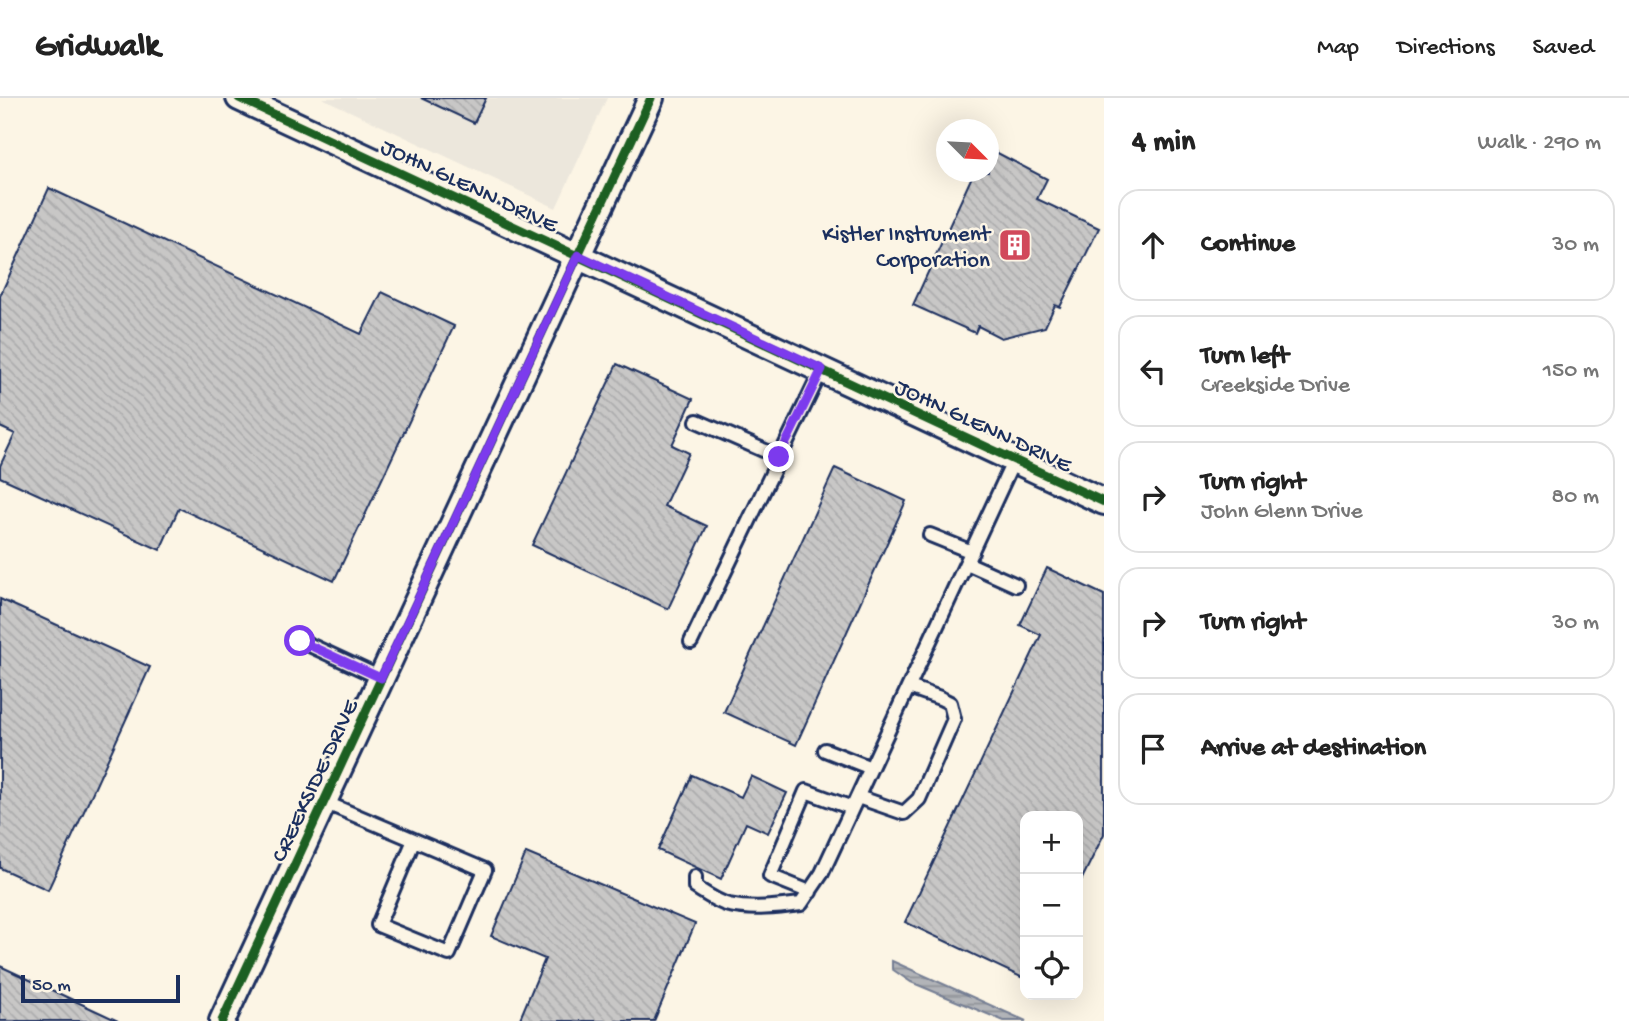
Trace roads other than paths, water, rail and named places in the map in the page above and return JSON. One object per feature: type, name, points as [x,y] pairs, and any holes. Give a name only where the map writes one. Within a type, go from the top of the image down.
[{"type":"street","name":"JOHN GLENN DRIVE","points":[[239,98],[1104,502]]},
{"type":"street","name":"CREEKSIDE DRIVE","points":[[222,1021],[651,98]]},
{"type":"lane","points":[[691,642],[822,369]]},
{"type":"lane","points":[[697,421],[779,457]]},
{"type":"lane","points":[[695,877],[695,887],[729,905],[801,905],[822,873],[1014,460]]},
{"type":"lane","points":[[930,536],[1016,585]]},
{"type":"lane","points":[[300,641],[381,678]]},
{"type":"lane","points":[[810,892],[770,876],[807,791],[904,813],[919,799],[954,719],[950,703],[909,687]]},
{"type":"lane","points":[[825,750],[871,768]]},
{"type":"lane","points":[[324,802],[414,840],[485,870],[449,954],[378,925],[414,840]]},
{"type":"place","name":"Kistler Instrument Corporation","points":[[1015,245]]}]
